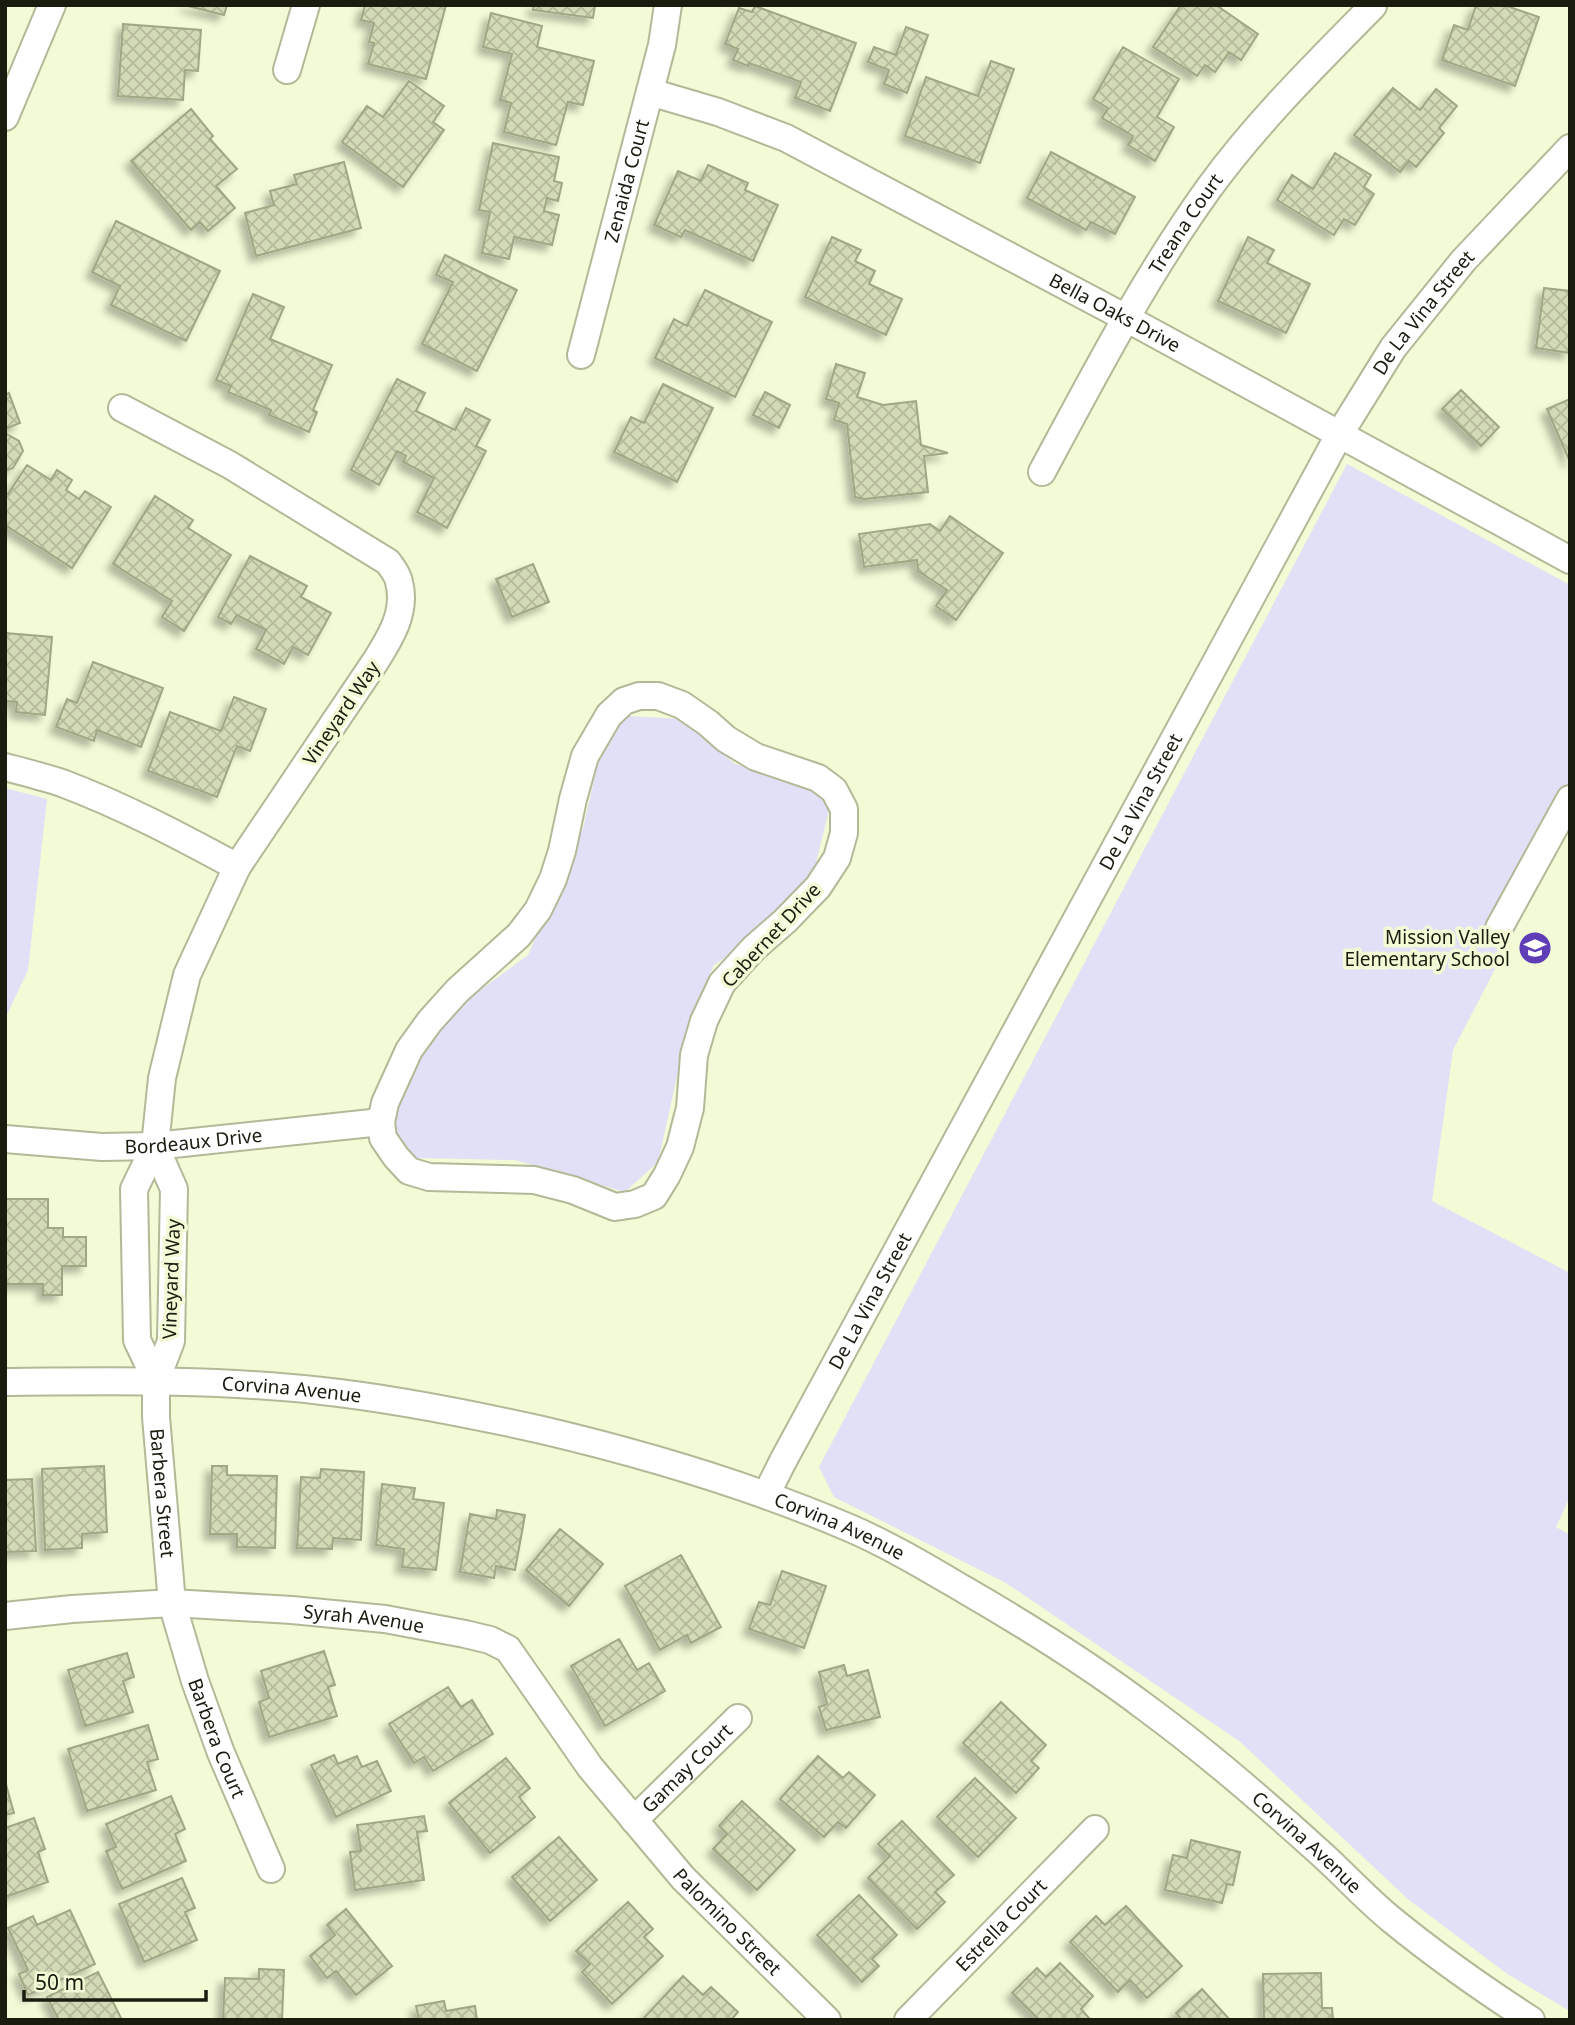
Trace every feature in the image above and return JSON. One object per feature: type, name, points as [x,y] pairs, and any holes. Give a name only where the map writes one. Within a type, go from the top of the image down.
[{"type":"street","points":[[5,117],[52,5]]},
{"type":"street","points":[[286,70],[306,5]]},
{"type":"street","name":"Zenaida Court","points":[[581,355],[662,45],[668,5]]},
{"type":"street","name":"Treana Court","points":[[1042,472],[1126,318],[1210,187],[1304,76],[1373,6]]},
{"type":"street","name":"Bella Oaks Drive","points":[[650,92],[692,103],[786,138],[1126,318],[1570,560]]},
{"type":"street","name":"De La Vina Street","points":[[766,1495],[789,1448],[1339,436],[1393,348],[1463,261],[1570,148]]},
{"type":"street","name":"Vineyard Way","points":[[122,408],[230,465],[361,544],[388,562],[400,580],[400,607],[395,630],[237,867],[187,975],[162,1078],[155,1146],[134,1189],[137,1340],[156,1380]]},
{"type":"street","name":"Cabernet Drive","points":[[639,696],[659,696],[682,705],[726,739],[756,757],[818,778],[834,790],[844,809],[844,833],[837,858],[818,887],[754,948],[722,983],[704,1021],[694,1055],[690,1108],[680,1147],[667,1175],[653,1196],[635,1204],[615,1207],[573,1189],[534,1180],[429,1177],[409,1171],[396,1157],[383,1138],[381,1122],[385,1103],[409,1050],[430,1021],[457,991],[519,936],[538,910],[553,879],[562,851],[585,756],[609,715],[624,701],[639,696]]},
{"type":"street","points":[[5,767],[60,782],[117,805],[237,867]]},
{"type":"street","points":[[1499,928],[1570,799]]},
{"type":"street","name":"Bordeaux Drive","points":[[5,1139],[102,1147],[155,1146],[381,1122]]},
{"type":"street","name":"Vineyard Way","points":[[155,1146],[174,1189],[171,1341],[156,1380]]},
{"type":"street","name":"Corvina Avenue","points":[[5,1382],[156,1380],[237,1384],[325,1391],[399,1402],[487,1418],[663,1461],[766,1495],[854,1530],[922,1565],[1068,1653],[1143,1705],[1220,1765],[1390,1918],[1531,2020]]},
{"type":"street","name":"Barbera Street","points":[[156,1380],[156,1417],[172,1603]]},
{"type":"street","name":"Syrah Avenue","points":[[5,1616],[172,1603],[385,1619],[465,1634],[508,1649],[590,1767],[635,1819]]},
{"type":"street","name":"Barbera Court","points":[[172,1603],[195,1681],[221,1753],[271,1869]]},
{"type":"street","name":"Gamay Court","points":[[635,1819],[738,1718]]},
{"type":"street","name":"Palomino Street","points":[[635,1819],[683,1878],[827,2020]]},
{"type":"street","name":"Estrella Court","points":[[908,2020],[1095,1829]]},
{"type":"shaded area","points":[[1347,464],[1570,585],[1570,825],[1453,1050],[1432,1201],[1570,1273],[1570,1497],[1556,1527],[1570,1535],[1570,2011],[1506,1973],[1409,1900],[1239,1741],[1006,1583],[834,1497],[819,1467]]},
{"type":"shaded area","points":[[609,715],[682,719],[735,764],[834,790],[807,899],[713,966],[680,1063],[658,1162],[625,1192],[515,1160],[416,1158],[396,1132],[396,1081],[460,1005],[528,955],[583,828]]},
{"type":"shaded area","points":[[5,788],[47,799],[28,970],[5,1019]]},
{"type":"building","points":[[184,5],[227,5],[224,15]]},
{"type":"building","points":[[365,5],[446,5],[426,79],[368,64],[374,43],[369,42],[374,23],[361,20]]},
{"type":"building","points":[[534,5],[595,5],[593,18],[533,10]]},
{"type":"building","points":[[1181,5],[1216,5],[1258,34],[1241,60],[1229,52],[1215,72],[1205,65],[1197,76],[1153,47]]},
{"type":"building","points":[[1476,5],[1504,5],[1539,17],[1515,86],[1442,60],[1454,25],[1468,30]]},
{"type":"building","points":[[755,6],[856,43],[830,111],[795,98],[801,82],[733,60],[738,49],[725,44],[739,8],[752,12]]},
{"type":"building","points":[[491,13],[542,26],[537,47],[594,61],[583,105],[568,102],[556,145],[504,132],[511,103],[500,100],[512,54],[483,47]]},
{"type":"building","points":[[123,24],[201,30],[198,71],[185,70],[183,100],[118,96]]},
{"type":"building","points":[[906,27],[928,35],[907,93],[884,84],[889,70],[868,62],[874,47],[896,55]]},
{"type":"building","points":[[1123,47],[1179,79],[1157,117],[1174,127],[1155,161],[1128,145],[1133,136],[1102,118],[1108,108],[1093,99]]},
{"type":"building","points":[[991,61],[1014,69],[980,163],[905,136],[926,77],[978,96]]},
{"type":"building","points":[[409,81],[444,106],[433,122],[444,130],[403,187],[342,142],[367,106],[383,117]]},
{"type":"building","points":[[1393,88],[1420,110],[1436,89],[1457,106],[1439,128],[1444,133],[1416,167],[1409,161],[1400,172],[1354,135]]},
{"type":"building","points":[[191,109],[213,136],[210,139],[237,169],[216,186],[235,208],[208,231],[200,222],[191,230],[131,161]]},
{"type":"building","points":[[493,143],[559,157],[554,181],[562,183],[558,201],[547,198],[544,211],[559,215],[552,245],[514,237],[509,259],[482,253],[490,212],[479,210]]},
{"type":"building","points":[[1051,152],[1135,197],[1115,234],[1091,222],[1086,230],[1027,198]]},
{"type":"building","points":[[1335,153],[1371,175],[1364,187],[1374,194],[1355,225],[1344,219],[1334,235],[1277,200],[1292,175],[1313,189]]},
{"type":"building","points":[[344,162],[361,228],[256,256],[245,213],[274,205],[270,191],[297,184],[294,175]]},
{"type":"building","points":[[708,165],[748,183],[745,190],[778,205],[753,261],[685,230],[681,237],[654,225],[678,171],[701,181]]},
{"type":"building","points":[[116,221],[220,271],[186,341],[111,305],[120,286],[92,272]]},
{"type":"building","points":[[832,237],[861,250],[855,261],[875,271],[869,284],[902,299],[886,335],[805,297]]},
{"type":"building","points":[[1248,237],[1274,250],[1267,263],[1310,284],[1286,333],[1218,301]]},
{"type":"building","points":[[445,255],[517,290],[477,371],[422,344],[453,282],[436,275]]},
{"type":"building","points":[[1544,288],[1570,291],[1570,353],[1536,348]]},
{"type":"building","points":[[705,290],[772,322],[735,397],[655,358],[674,319],[687,326]]},
{"type":"building","points":[[253,294],[284,307],[270,339],[332,365],[313,410],[317,412],[309,432],[269,415],[271,410],[228,392],[231,386],[216,380]]},
{"type":"building","points":[[836,364],[865,373],[857,397],[883,405],[916,401],[921,445],[948,453],[924,456],[928,492],[864,499],[855,497],[847,424],[834,420],[839,403],[826,399]]},
{"type":"building","points":[[397,379],[425,393],[416,411],[455,430],[466,408],[490,420],[476,446],[486,451],[447,528],[417,512],[434,478],[403,462],[406,456],[397,451],[379,485],[351,470]]},
{"type":"building","points":[[663,384],[713,408],[677,482],[614,452],[631,417],[644,423]]},
{"type":"building","points":[[1461,390],[1499,427],[1481,446],[1442,409]]},
{"type":"building","points":[[765,392],[790,405],[779,428],[753,415]]},
{"type":"building","points":[[9,393],[20,423],[5,429],[5,395]]},
{"type":"building","points":[[1570,399],[1570,462],[1547,409]]},
{"type":"building","points":[[5,433],[19,441],[23,451],[13,468],[5,471]]},
{"type":"building","points":[[27,465],[51,480],[57,470],[72,480],[66,490],[79,499],[85,491],[111,507],[72,568],[5,525],[5,492],[8,494]]},
{"type":"building","points":[[155,496],[193,520],[188,528],[231,555],[184,631],[162,617],[172,601],[113,564]]},
{"type":"building","points":[[950,516],[1003,553],[956,620],[936,606],[947,590],[918,571],[917,560],[864,567],[859,534],[930,524],[940,531]]},
{"type":"building","points":[[250,556],[307,586],[301,597],[331,613],[308,655],[293,647],[284,664],[256,649],[266,630],[237,615],[231,624],[218,617]]},
{"type":"building","points":[[533,564],[549,602],[512,617],[496,579]]},
{"type":"building","points":[[5,633],[52,637],[45,715],[16,712],[17,702],[5,701]]},
{"type":"building","points":[[93,662],[163,688],[141,747],[97,730],[94,741],[56,727],[67,699],[77,703]]},
{"type":"building","points":[[234,697],[266,709],[250,751],[237,746],[217,797],[148,771],[170,712],[221,731]]},
{"type":"building","points":[[5,1199],[48,1199],[48,1228],[63,1228],[63,1237],[86,1237],[86,1266],[62,1266],[62,1295],[43,1295],[43,1284],[5,1284]]},
{"type":"building","points":[[104,1466],[107,1532],[82,1534],[82,1548],[45,1550],[42,1469]]},
{"type":"building","points":[[212,1466],[227,1466],[227,1475],[277,1476],[275,1548],[237,1547],[237,1534],[210,1534]]},
{"type":"building","points":[[321,1469],[364,1472],[361,1540],[333,1538],[332,1549],[297,1548],[301,1477],[320,1478]]},
{"type":"building","points":[[32,1479],[36,1551],[5,1552],[5,1480]]},
{"type":"building","points":[[382,1484],[415,1488],[413,1499],[444,1503],[436,1570],[402,1567],[404,1549],[376,1545]]},
{"type":"building","points":[[497,1510],[525,1515],[515,1570],[496,1566],[494,1578],[460,1572],[470,1514],[496,1519]]},
{"type":"building","points":[[560,1529],[603,1564],[569,1606],[526,1570]]},
{"type":"building","points":[[681,1555],[721,1627],[691,1643],[687,1635],[660,1650],[625,1586]]},
{"type":"building","points":[[782,1571],[826,1586],[804,1648],[749,1629],[759,1602],[770,1605]]},
{"type":"building","points":[[619,1639],[637,1670],[649,1663],[665,1691],[605,1726],[571,1666]]},
{"type":"building","points":[[324,1651],[335,1685],[328,1687],[337,1716],[269,1737],[259,1702],[269,1698],[261,1671]]},
{"type":"building","points":[[127,1653],[134,1677],[123,1681],[133,1712],[85,1726],[68,1670]]},
{"type":"building","points":[[844,1665],[847,1676],[868,1670],[880,1717],[826,1730],[819,1707],[827,1704],[819,1672]]},
{"type":"building","points":[[448,1687],[461,1707],[472,1700],[493,1734],[433,1771],[424,1757],[414,1763],[389,1724]]},
{"type":"building","points":[[1001,1702],[1046,1745],[1031,1761],[1039,1768],[1016,1793],[963,1743]]},
{"type":"building","points":[[148,1725],[158,1759],[147,1762],[156,1790],[87,1811],[68,1749]]},
{"type":"building","points":[[334,1755],[338,1764],[357,1756],[362,1767],[377,1761],[391,1791],[336,1817],[311,1765]]},
{"type":"building","points":[[818,1756],[843,1778],[849,1772],[875,1795],[846,1828],[838,1822],[824,1837],[780,1799]]},
{"type":"building","points":[[506,1758],[530,1788],[519,1797],[535,1817],[490,1853],[449,1803]]},
{"type":"building","points":[[975,1778],[1016,1818],[978,1857],[937,1817]]},
{"type":"building","points":[[5,1781],[14,1813],[5,1815]]},
{"type":"building","points":[[171,1796],[185,1829],[175,1834],[186,1861],[122,1889],[106,1851],[116,1847],[106,1824]]},
{"type":"building","points":[[742,1801],[795,1850],[757,1890],[713,1849],[727,1834],[719,1826]]},
{"type":"building","points":[[424,1816],[427,1831],[417,1832],[424,1880],[355,1890],[350,1852],[361,1851],[357,1825]]},
{"type":"building","points":[[34,1818],[45,1849],[38,1852],[48,1882],[5,1897],[5,1828]]},
{"type":"building","points":[[902,1821],[954,1875],[935,1892],[945,1902],[917,1929],[868,1878],[890,1856],[878,1844]]},
{"type":"building","points":[[559,1837],[597,1880],[550,1921],[512,1877]]},
{"type":"building","points":[[1191,1840],[1240,1852],[1233,1885],[1227,1884],[1222,1903],[1165,1890],[1173,1855],[1187,1858]]},
{"type":"building","points":[[182,1878],[195,1908],[185,1912],[197,1940],[144,1962],[119,1904]]},
{"type":"building","points":[[859,1895],[897,1935],[872,1959],[879,1966],[862,1982],[817,1935]]},
{"type":"building","points":[[628,1902],[653,1929],[644,1937],[663,1956],[612,2004],[582,1972],[590,1964],[576,1951]]},
{"type":"building","points":[[1126,1906],[1182,1966],[1147,1998],[1130,1980],[1118,1992],[1070,1942],[1096,1916],[1105,1925]]},
{"type":"building","points":[[346,1909],[392,1966],[356,1995],[336,1971],[327,1978],[310,1956],[335,1935],[327,1925]]},
{"type":"building","points":[[70,1910],[95,1964],[28,1995],[19,1974],[28,1970],[8,1928],[33,1916],[37,1925]]},
{"type":"building","points":[[1060,1963],[1093,1996],[1081,2009],[1089,2018],[1087,2020],[1039,2020],[1012,1993],[1037,1968],[1046,1977]]},
{"type":"building","points":[[259,1969],[284,1970],[282,2020],[223,2020],[225,1978],[259,1979]]},
{"type":"building","points":[[98,1972],[122,2020],[59,2020],[47,1997]]},
{"type":"building","points":[[1321,1973],[1322,2008],[1332,2008],[1333,2020],[1264,2020],[1263,1974]]},
{"type":"building","points":[[683,1976],[703,1995],[711,1987],[738,2012],[731,2020],[642,2020]]},
{"type":"building","points":[[1202,1989],[1230,2020],[1182,2020],[1176,2013]]},
{"type":"building","points":[[444,2001],[446,2011],[475,2006],[477,2020],[419,2020],[416,2006]]},
{"type":"place","name":"Mission Valley Elementary School","points":[[1535,948]]}]
